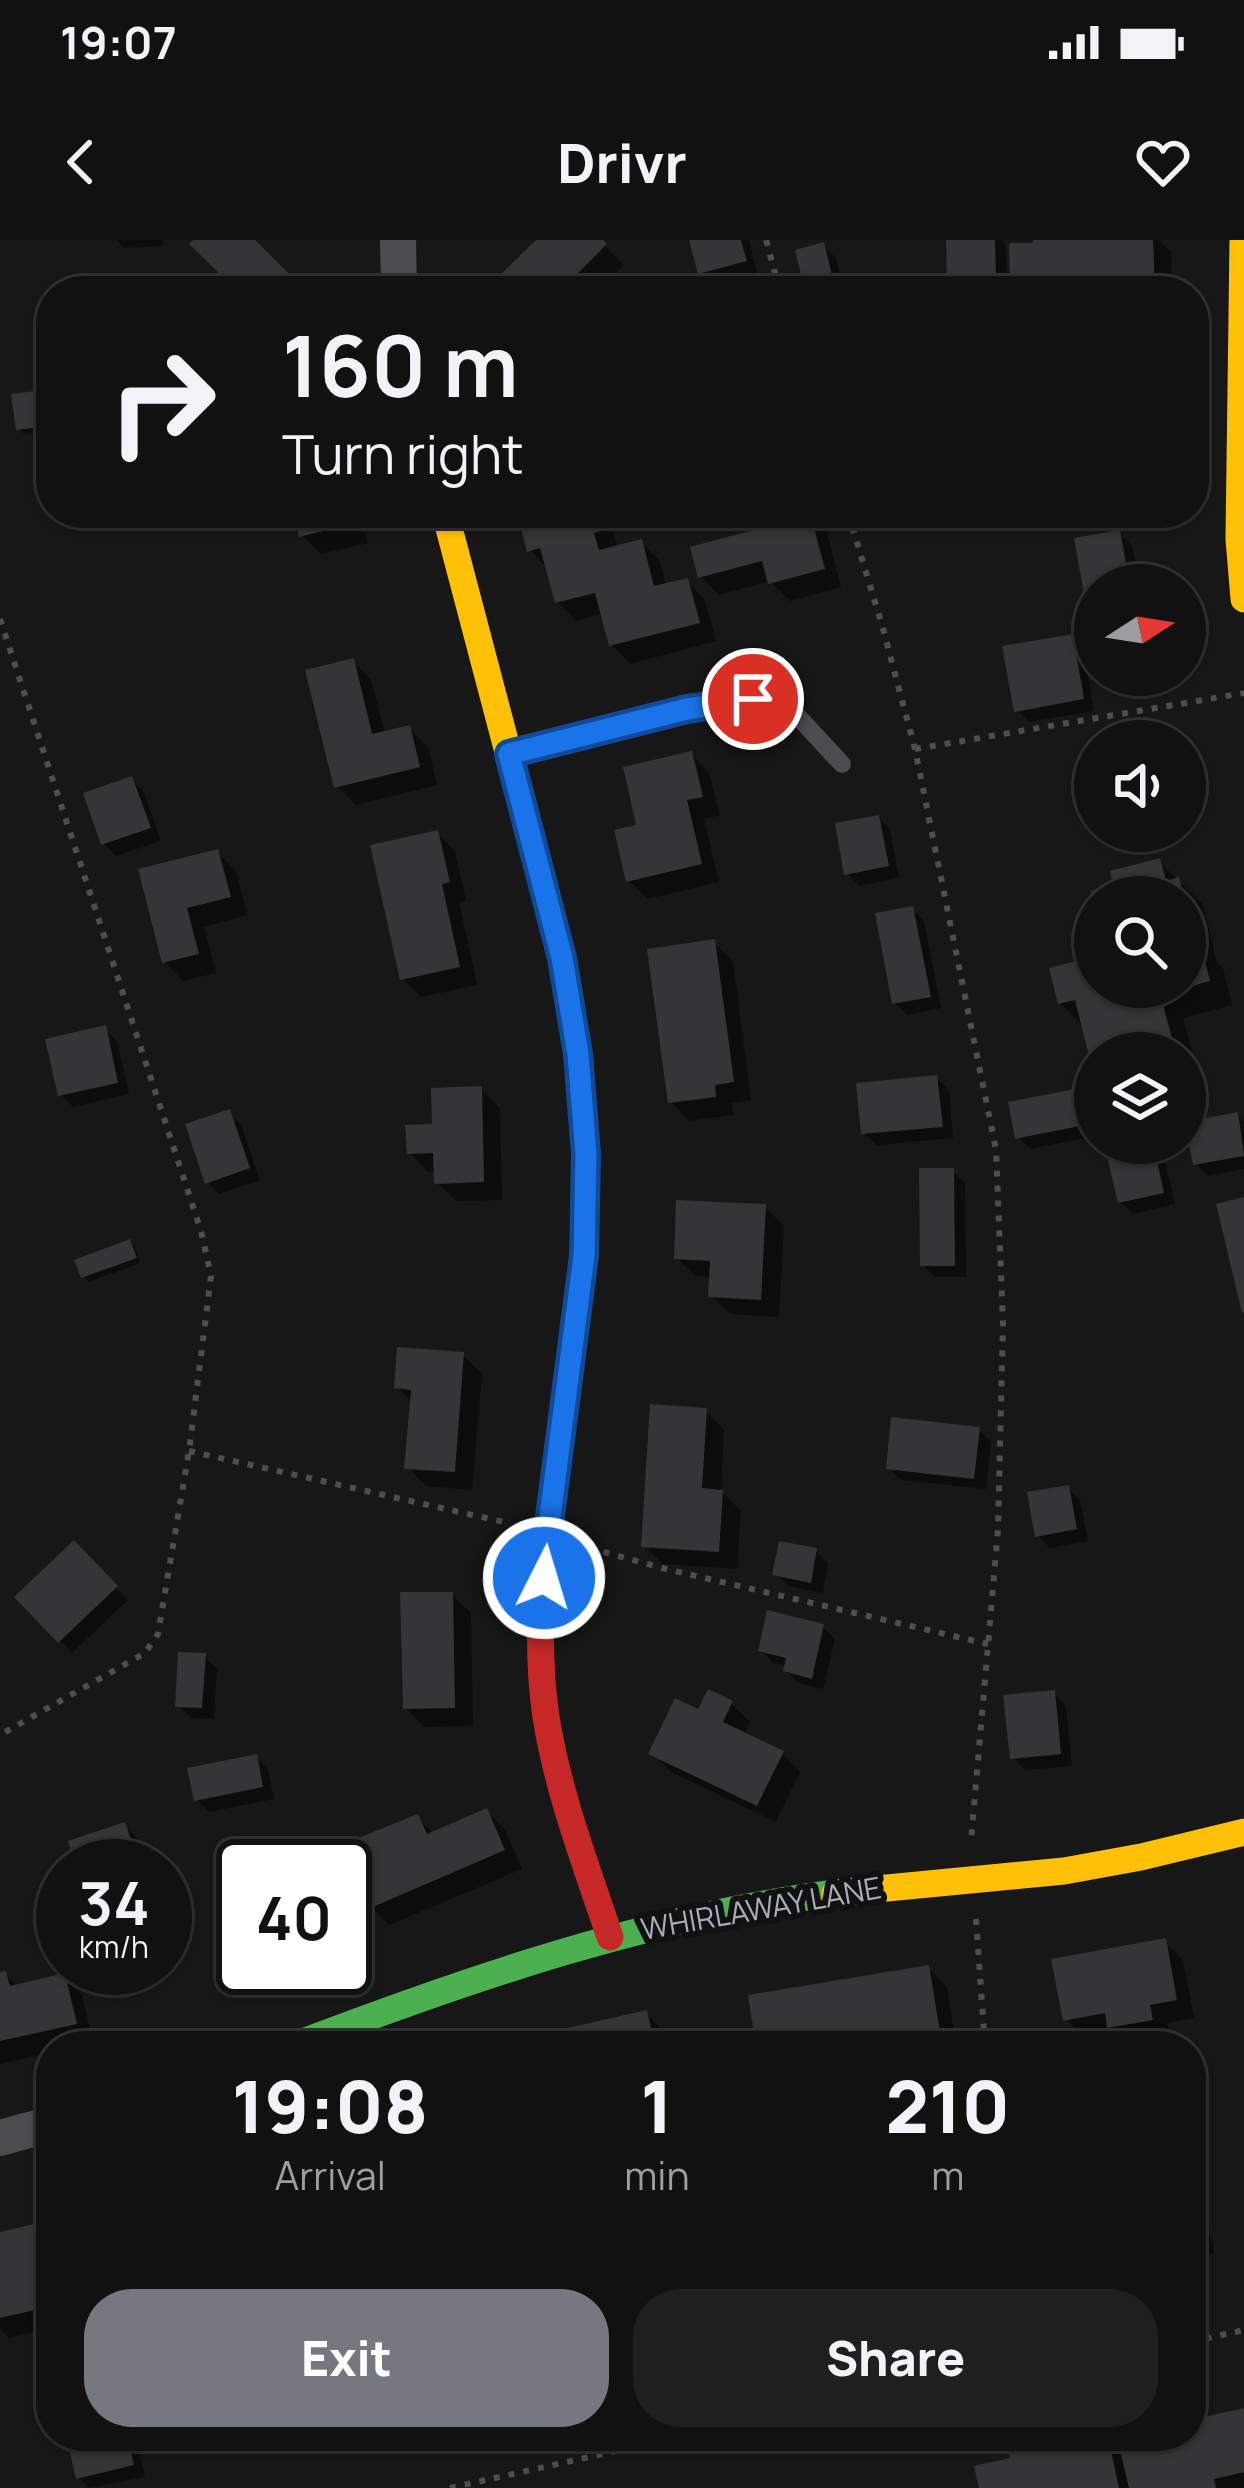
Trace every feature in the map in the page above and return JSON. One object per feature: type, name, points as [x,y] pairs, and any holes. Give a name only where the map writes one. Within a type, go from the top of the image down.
[{"type":"street","points":[[398,240],[399,276]]},
{"type":"street","points":[[1244,240],[1239,539],[1244,599]]},
{"type":"street","points":[[449,528],[562,958],[578,1054],[586,1154],[584,1256],[548,1532],[541,1624],[546,1715],[565,1804],[610,1937]]},
{"type":"street","name":"WHIRLAWAY LANE","points":[[332,2031],[480,1976],[610,1937],[782,1900],[1109,1863],[1244,1832]]},
{"type":"street","points":[[0,2138],[36,2128]]},
{"type":"lane","points":[[509,754],[687,709],[753,699],[791,709],[842,764]]},
{"type":"path","points":[[766,240],[776,276]]},
{"type":"path","points":[[853,528],[915,749],[996,1150],[1003,1323],[998,1530],[967,1878],[976,1914],[984,2031]]},
{"type":"path","points":[[0,619],[201,1231],[211,1276],[190,1451],[158,1634],[145,1653],[0,1736]]},
{"type":"path","points":[[915,749],[1244,693]]},
{"type":"path","points":[[190,1451],[548,1532],[624,1559],[988,1644]]},
{"type":"path","points":[[1206,2339],[1244,2330]]},
{"type":"path","points":[[450,2488],[616,2451]]},
{"type":"building","points":[[193,240],[255,240],[291,276],[222,276],[189,244]]},
{"type":"building","points":[[536,240],[603,240],[607,244],[575,276],[499,276]]},
{"type":"building","points":[[689,240],[741,240],[747,261],[698,274]]},
{"type":"building","points":[[946,240],[995,240],[996,276],[947,276]]},
{"type":"building","points":[[1153,240],[1154,276],[1010,276],[1009,243]]},
{"type":"building","points":[[824,242],[832,276],[801,276],[795,250]]},
{"type":"building","points":[[36,391],[36,428],[16,430],[11,394]]},
{"type":"building","points":[[297,528],[335,528],[299,537]]},
{"type":"building","points":[[521,528],[600,528],[594,533],[599,550],[642,539],[654,586],[688,578],[700,623],[609,646],[595,593],[555,603],[540,548],[527,552]]},
{"type":"building","points":[[814,528],[825,569],[768,584],[762,561],[698,578],[690,547],[753,530]]},
{"type":"building","points":[[1120,530],[1126,564],[1079,564],[1074,538]]},
{"type":"building","points":[[1073,634],[1074,696],[1084,699],[1014,712],[1002,646]]},
{"type":"building","points":[[354,658],[372,734],[410,725],[420,767],[334,788],[305,670]]},
{"type":"building","points":[[692,751],[703,797],[687,800],[702,864],[626,882],[614,830],[636,825],[623,767]]},
{"type":"building","points":[[132,776],[151,828],[101,845],[83,793]]},
{"type":"building","points":[[879,815],[889,866],[844,875],[835,823]]},
{"type":"building","points":[[438,830],[450,882],[442,884],[460,967],[400,980],[370,845]]},
{"type":"building","points":[[218,849],[231,897],[187,908],[199,954],[162,963],[138,869]]},
{"type":"building","points":[[1160,858],[1165,876],[1111,876],[1110,871]]},
{"type":"building","points":[[913,906],[931,997],[892,1004],[875,913]]},
{"type":"building","points":[[715,939],[734,1082],[715,1085],[716,1097],[668,1103],[647,949]]},
{"type":"building","points":[[1074,962],[1074,1000],[1058,1004],[1049,968]]},
{"type":"building","points":[[1077,1008],[1164,1008],[1170,1032],[1083,1032]]},
{"type":"building","points":[[106,1025],[118,1083],[58,1096],[45,1039]]},
{"type":"building","points":[[937,1075],[943,1127],[861,1134],[856,1083]]},
{"type":"building","points":[[482,1086],[484,1182],[434,1184],[433,1153],[407,1154],[405,1125],[432,1124],[431,1088]]},
{"type":"building","points":[[1074,1089],[1074,1127],[1015,1139],[1008,1102]]},
{"type":"building","points":[[230,1109],[250,1168],[205,1184],[185,1124]]},
{"type":"building","points":[[1238,1112],[1244,1156],[1206,1163],[1206,1118]]},
{"type":"building","points":[[1109,1164],[1158,1164],[1164,1193],[1118,1203]]},
{"type":"building","points":[[919,1168],[954,1168],[955,1266],[920,1266]]},
{"type":"building","points":[[1244,1197],[1244,1313],[1242,1313],[1216,1204]]},
{"type":"building","points":[[676,1200],[766,1204],[761,1300],[708,1297],[710,1261],[674,1259]]},
{"type":"building","points":[[130,1239],[137,1258],[81,1278],[74,1260]]},
{"type":"building","points":[[397,1347],[464,1352],[455,1472],[404,1469],[411,1390],[394,1388]]},
{"type":"building","points":[[650,1404],[707,1408],[702,1488],[723,1490],[719,1552],[641,1547]]},
{"type":"building","points":[[891,1417],[980,1427],[974,1479],[886,1469]]},
{"type":"building","points":[[1069,1485],[1077,1529],[1035,1537],[1027,1492]]},
{"type":"building","points":[[74,1540],[118,1586],[58,1643],[14,1597]]},
{"type":"building","points":[[779,1541],[817,1548],[811,1583],[772,1575]]},
{"type":"building","points":[[400,1592],[453,1592],[455,1708],[403,1709]]},
{"type":"building","points":[[767,1610],[824,1624],[812,1679],[783,1671],[786,1658],[758,1651]]},
{"type":"building","points":[[178,1652],[206,1653],[202,1708],[175,1707]]},
{"type":"building","points":[[708,1689],[733,1701],[723,1722],[784,1751],[757,1806],[648,1754],[675,1698],[698,1709]]},
{"type":"building","points":[[1055,1690],[1061,1754],[1010,1759],[1003,1695]]},
{"type":"building","points":[[257,1754],[263,1787],[194,1801],[187,1768]]},
{"type":"building","points":[[487,1808],[505,1850],[372,1907],[372,1839],[361,1837],[418,1814],[427,1834]]},
{"type":"building","points":[[125,1822],[131,1839],[74,1839]]},
{"type":"building","points":[[1166,1938],[1177,2000],[1150,2005],[1153,2020],[1107,2028],[1105,2013],[1063,2021],[1051,1959]]},
{"type":"building","points":[[929,1965],[940,2031],[754,2031],[748,1995]]},
{"type":"building","points":[[6,1971],[10,1986],[36,1980],[36,1995],[70,1995],[77,2024],[0,2041],[0,1972]]},
{"type":"building","points":[[647,2010],[652,2031],[563,2031]]},
{"type":"building","points":[[36,2224],[36,2310],[0,2318],[0,2232]]},
{"type":"building","points":[[1244,2408],[1244,2472],[1214,2479],[1216,2488],[1129,2488],[1120,2451],[1206,2451],[1206,2417]]},
{"type":"building","points":[[69,2451],[131,2451],[134,2465],[76,2479]]},
{"type":"building","points":[[1009,2451],[1111,2451],[1119,2488],[979,2488],[974,2466],[1010,2458]]},
{"type":"traffic: fast","points":[[333,2031],[627,1934],[835,1893]]},
{"type":"traffic: slow","points":[[1243,240],[1239,539],[1244,599]]},
{"type":"traffic: slow","points":[[449,528],[562,957],[578,1054],[586,1154],[584,1256],[563,1416]]},
{"type":"traffic: slow","points":[[835,1893],[1064,1871],[1244,1832]]},
{"type":"traffic: jam","points":[[563,1416],[544,1566],[542,1680],[558,1773],[610,1937]]},
{"type":"route","points":[[544,1578],[584,1256],[586,1154],[578,1054],[562,958],[509,754],[687,709],[753,699]]}]
